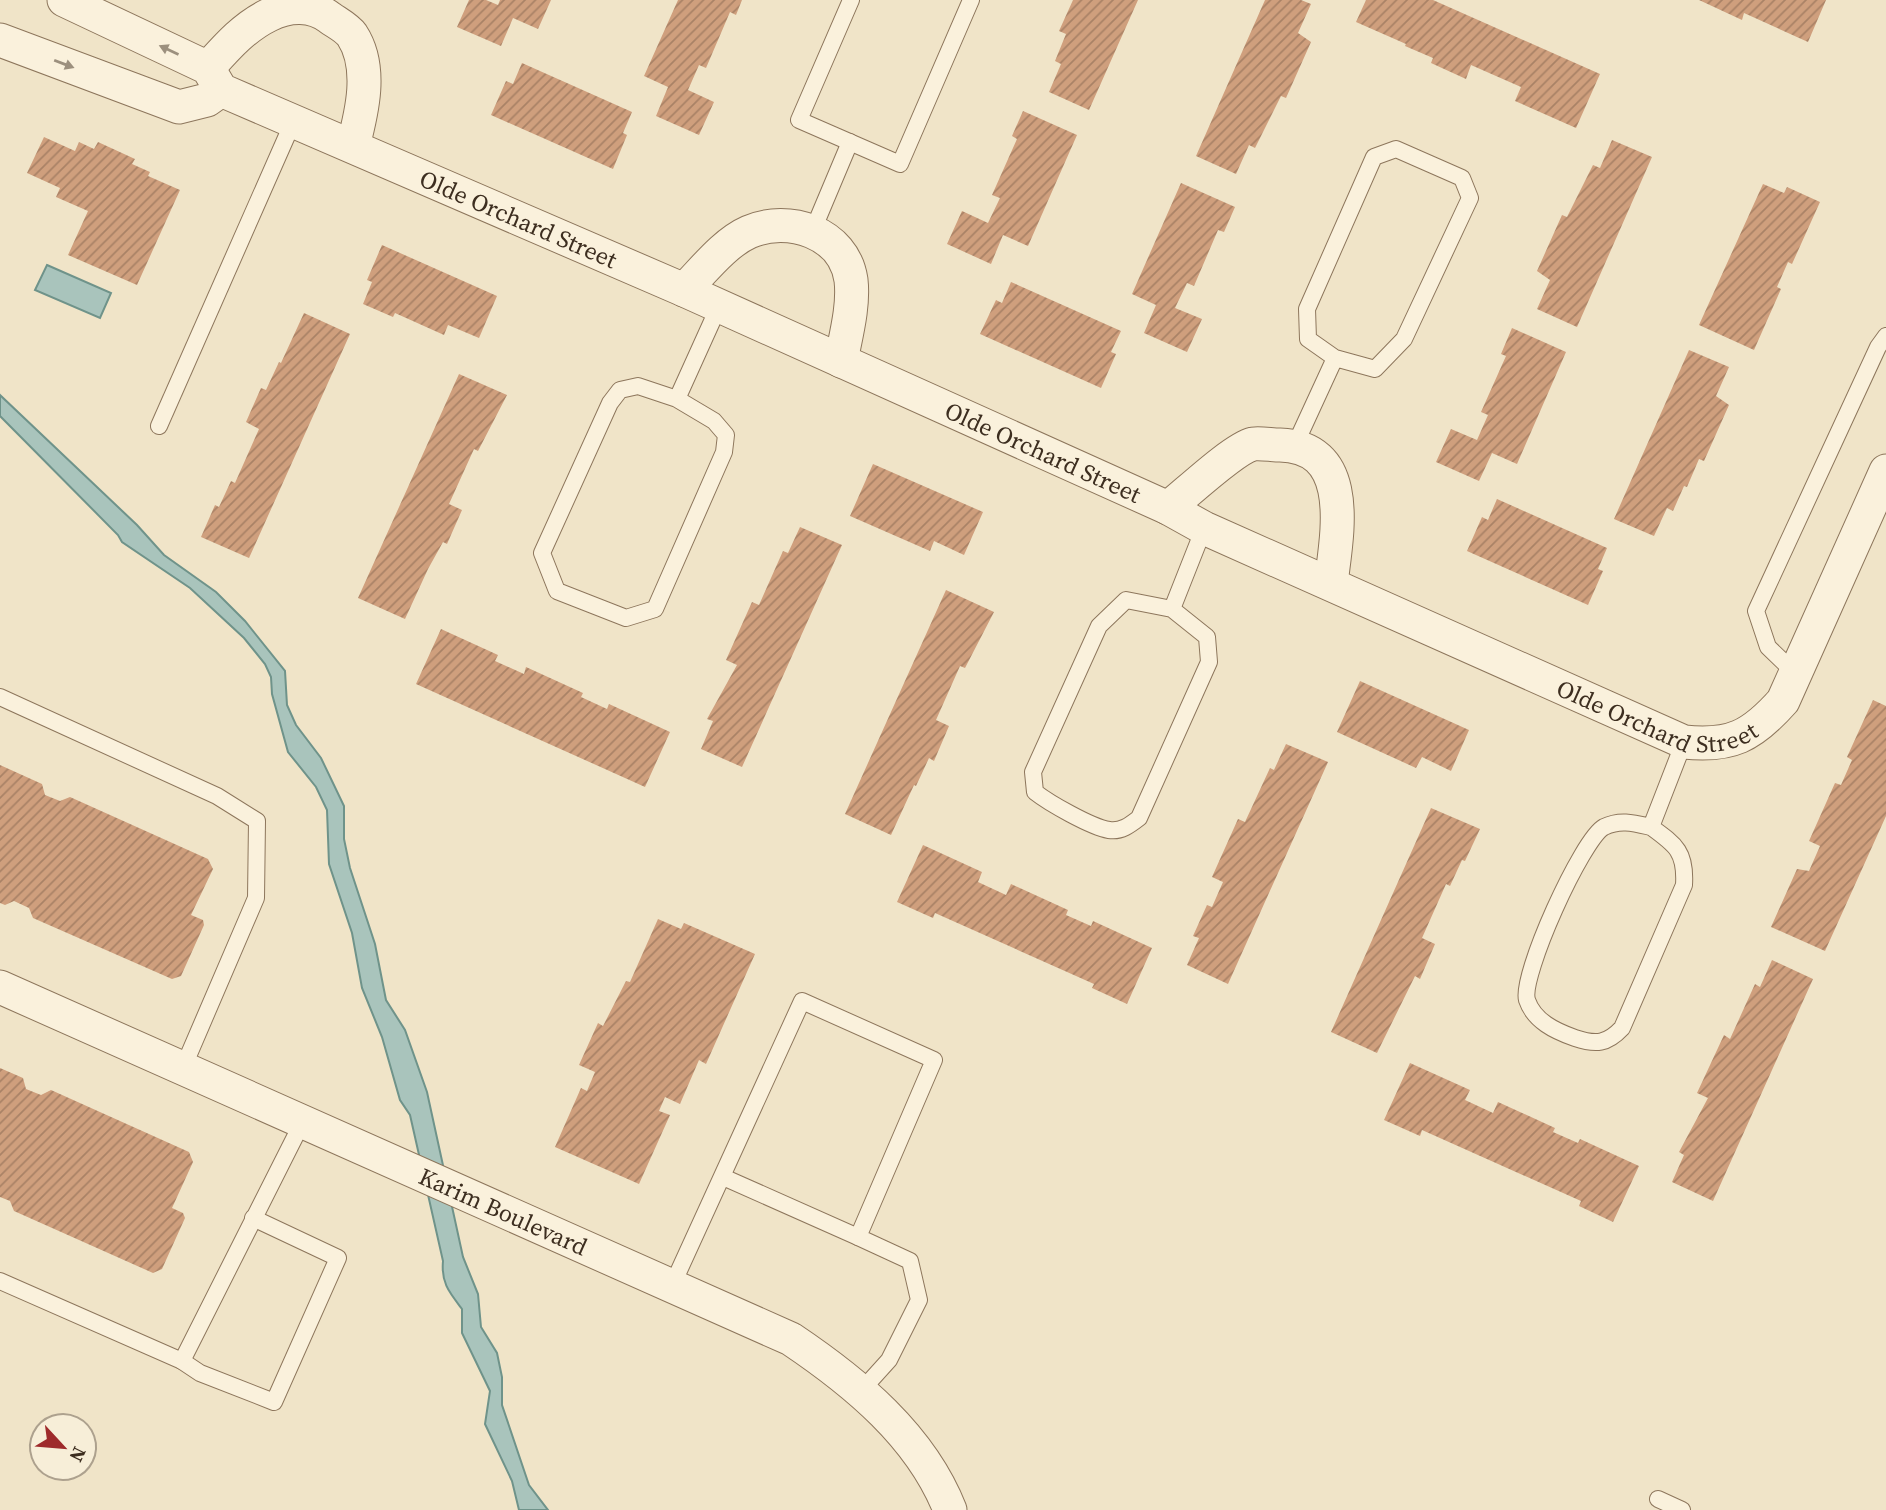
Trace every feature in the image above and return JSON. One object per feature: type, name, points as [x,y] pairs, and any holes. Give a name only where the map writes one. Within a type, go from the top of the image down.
[{"type":"street","name":"Olde Orchard Street","points":[[64,0],[293,122],[684,290],[1168,508],[1204,528],[1684,742],[1711,744],[1736,740],[1762,725],[1783,701],[1886,471]]},
{"type":"street","points":[[0,40],[178,107],[207,100],[214,79],[242,32],[269,15],[294,7],[320,10],[351,34],[362,64],[363,106],[353,146]]},
{"type":"street","points":[[684,290],[725,250],[748,232],[782,223],[813,230],[839,252],[851,279],[848,323],[841,360]]},
{"type":"street","name":"Olde Orchard Street","points":[[1168,508],[1252,444],[1295,445]]},
{"type":"street","points":[[1295,445],[1320,460],[1337,490],[1339,522],[1331,583]]},
{"type":"street","name":"Karim Boulevard","points":[[0,987],[671,1288],[791,1339],[840,1373],[898,1429],[942,1490],[950,1510]]},
{"type":"lane","points":[[851,0],[799,120],[900,164],[971,0]]},
{"type":"lane","points":[[159,426],[293,122]]},
{"type":"lane","points":[[813,230],[850,142]]},
{"type":"lane","points":[[1396,149],[1462,178],[1470,198],[1404,339],[1375,369],[1335,358],[1308,339],[1307,309],[1374,157],[1396,149]]},
{"type":"lane","points":[[677,399],[719,306]]},
{"type":"lane","points":[[1796,674],[1768,647],[1756,611],[1878,347],[1886,336]]},
{"type":"lane","points":[[1295,445],[1335,358]]},
{"type":"lane","points":[[638,386],[677,399],[714,421],[726,435],[724,452],[655,609],[626,618],[556,591],[542,553],[610,403],[620,390],[638,386]]},
{"type":"lane","points":[[1172,609],[1204,528]]},
{"type":"lane","points":[[1126,600],[1172,609],[1207,638],[1209,662],[1139,818],[1127,828],[1109,830],[1049,803],[1035,792],[1033,772],[1098,626],[1126,600]]},
{"type":"lane","points":[[0,697],[217,796],[257,821],[257,898],[183,1068]]},
{"type":"lane","points":[[1651,827],[1684,742]]},
{"type":"lane","points":[[1624,821],[1651,827],[1676,845],[1685,866],[1684,885],[1622,1028],[1609,1041],[1592,1044],[1567,1035],[1535,1017],[1526,997],[1530,976],[1548,926],[1589,842],[1602,828],[1624,821]]},
{"type":"lane","points":[[671,1288],[802,1001],[934,1060],[858,1237]]},
{"type":"lane","points":[[182,1361],[302,1123]]},
{"type":"lane","points":[[723,1177],[910,1261],[919,1300],[889,1360],[861,1391]]},
{"type":"lane","points":[[0,1281],[182,1361],[200,1373],[274,1402],[338,1258],[253,1218]]},
{"type":"lane","points":[[1658,1499],[1682,1510]]},
{"type":"water","points":[[47,265],[111,293],[100,318],[35,290]]},
{"type":"water","points":[[0,395],[137,525],[164,555],[216,592],[245,621],[285,671],[287,705],[296,725],[321,758],[344,806],[344,839],[350,868],[375,944],[386,1000],[405,1030],[427,1092],[463,1257],[478,1294],[481,1327],[497,1353],[502,1377],[502,1405],[529,1485],[548,1510],[519,1510],[512,1481],[485,1424],[490,1391],[462,1333],[462,1309],[445,1281],[443,1261],[410,1115],[400,1100],[382,1037],[362,988],[352,933],[329,864],[327,810],[316,787],[288,752],[272,694],[271,677],[265,664],[244,638],[190,588],[122,542],[0,416]]},
{"type":"building","points":[[469,0],[486,0],[498,5],[500,0],[551,0],[538,29],[513,18],[501,46],[457,27]]},
{"type":"building","points":[[678,0],[742,0],[736,15],[730,12],[706,68],[699,65],[688,90],[714,102],[699,135],[656,116],[668,87],[644,76]]},
{"type":"building","points":[[1073,0],[1138,0],[1089,110],[1049,92],[1061,64],[1055,61],[1066,34],[1059,31]]},
{"type":"building","points":[[1265,0],[1301,0],[1311,4],[1298,33],[1311,42],[1286,98],[1281,96],[1255,148],[1249,145],[1236,174],[1196,156]]},
{"type":"building","points":[[1366,0],[1433,0],[1600,74],[1576,128],[1515,101],[1521,87],[1471,65],[1466,79],[1431,63],[1433,58],[1405,46],[1406,44],[1356,22]]},
{"type":"building","points":[[1699,0],[1826,0],[1808,42],[1744,13],[1742,20]]},
{"type":"building","points":[[522,63],[632,112],[623,133],[627,135],[613,169],[491,115],[506,81],[513,84]]},
{"type":"building","points":[[1023,111],[1077,135],[1028,246],[1003,235],[991,264],[947,244],[962,211],[988,223],[1000,198],[992,195],[1017,139],[1012,136]]},
{"type":"building","points":[[44,137],[75,151],[79,142],[94,149],[98,142],[135,159],[132,164],[150,172],[148,176],[180,190],[137,285],[68,255],[88,211],[56,197],[60,188],[27,173]]},
{"type":"building","points":[[1612,140],[1652,157],[1577,327],[1537,309],[1550,280],[1537,271],[1562,215],[1567,217],[1593,165],[1600,168]]},
{"type":"building","points":[[1181,183],[1235,207],[1224,232],[1218,230],[1194,286],[1187,283],[1175,308],[1202,319],[1187,352],[1144,333],[1156,305],[1132,294]]},
{"type":"building","points":[[1763,184],[1784,193],[1787,187],[1820,202],[1792,264],[1788,262],[1777,287],[1781,289],[1754,350],[1699,325]]},
{"type":"building","points":[[382,245],[497,296],[479,338],[448,325],[444,335],[395,313],[393,317],[363,304],[372,282],[367,280]]},
{"type":"building","points":[[1011,282],[1121,331],[1111,352],[1116,354],[1101,388],[980,334],[996,300],[1002,303]]},
{"type":"building","points":[[304,313],[350,334],[249,558],[201,537],[215,505],[219,507],[231,481],[235,483],[259,429],[246,422],[261,388],[266,390],[279,362],[281,363]]},
{"type":"building","points":[[1512,328],[1566,352],[1517,464],[1492,453],[1479,481],[1436,462],[1451,429],[1477,440],[1488,415],[1481,412],[1506,356],[1501,354]]},
{"type":"building","points":[[1689,350],[1729,367],[1716,396],[1729,405],[1704,461],[1699,459],[1673,511],[1667,508],[1654,536],[1614,519]]},
{"type":"building","points":[[459,374],[507,395],[478,451],[474,449],[449,504],[462,510],[447,544],[443,542],[428,569],[405,619],[358,598]]},
{"type":"building","points":[[873,464],[983,512],[964,555],[934,541],[930,551],[850,516]]},
{"type":"building","points":[[1497,499],[1607,548],[1598,569],[1603,571],[1588,605],[1467,551],[1482,517],[1488,520]]},
{"type":"building","points":[[800,527],[842,545],[742,767],[701,749],[713,721],[707,719],[737,665],[726,660],[752,602],[759,605],[783,551],[788,553]]},
{"type":"building","points":[[946,590],[994,612],[965,668],[960,666],[936,720],[949,726],[934,761],[929,758],[891,835],[845,814]]},
{"type":"building","points":[[441,629],[498,655],[495,661],[524,674],[526,667],[583,693],[581,697],[607,709],[609,704],[670,732],[645,787],[416,684]]},
{"type":"building","points":[[1360,681],[1469,730],[1451,771],[1422,757],[1416,768],[1337,732]]},
{"type":"building","points":[[1873,700],[1886,706],[1886,816],[1825,951],[1771,927],[1797,869],[1809,871],[1820,846],[1809,841],[1835,783],[1841,785],[1852,760],[1847,757]]},
{"type":"building","points":[[1286,744],[1328,762],[1228,984],[1187,965],[1199,938],[1193,936],[1207,905],[1212,907],[1223,882],[1212,877],[1238,819],[1245,822],[1270,768],[1274,770]]},
{"type":"building","points":[[0,765],[42,784],[45,795],[60,801],[70,797],[208,859],[213,869],[191,915],[203,920],[204,925],[181,976],[172,979],[33,918],[29,908],[14,901],[5,905],[0,903]]},
{"type":"building","points":[[1431,808],[1480,829],[1450,886],[1446,884],[1422,938],[1435,944],[1420,979],[1415,976],[1377,1053],[1331,1032]]},
{"type":"building","points":[[923,845],[982,872],[978,882],[1006,895],[1011,884],[1068,910],[1066,915],[1091,926],[1093,921],[1152,948],[1127,1004],[1092,988],[1094,984],[935,913],[933,918],[897,902]]},
{"type":"building","points":[[658,919],[681,929],[684,923],[755,954],[706,1064],[699,1060],[680,1104],[665,1097],[659,1111],[670,1115],[639,1184],[555,1147],[581,1088],[587,1091],[595,1072],[579,1065],[598,1023],[603,1026],[626,981],[630,982]]},
{"type":"building","points":[[1772,960],[1813,979],[1713,1201],[1672,1182],[1684,1155],[1679,1152],[1708,1098],[1697,1093],[1724,1035],[1730,1039],[1755,984],[1760,987]]},
{"type":"building","points":[[1410,1063],[1470,1090],[1465,1100],[1493,1113],[1498,1102],[1555,1128],[1553,1132],[1578,1143],[1580,1139],[1639,1166],[1613,1222],[1579,1206],[1581,1201],[1422,1130],[1420,1136],[1384,1120]]},
{"type":"building","points":[[0,1068],[23,1078],[26,1089],[41,1095],[51,1090],[189,1152],[193,1162],[172,1208],[183,1213],[185,1218],[162,1269],[153,1273],[14,1211],[10,1201],[0,1197]]}]
